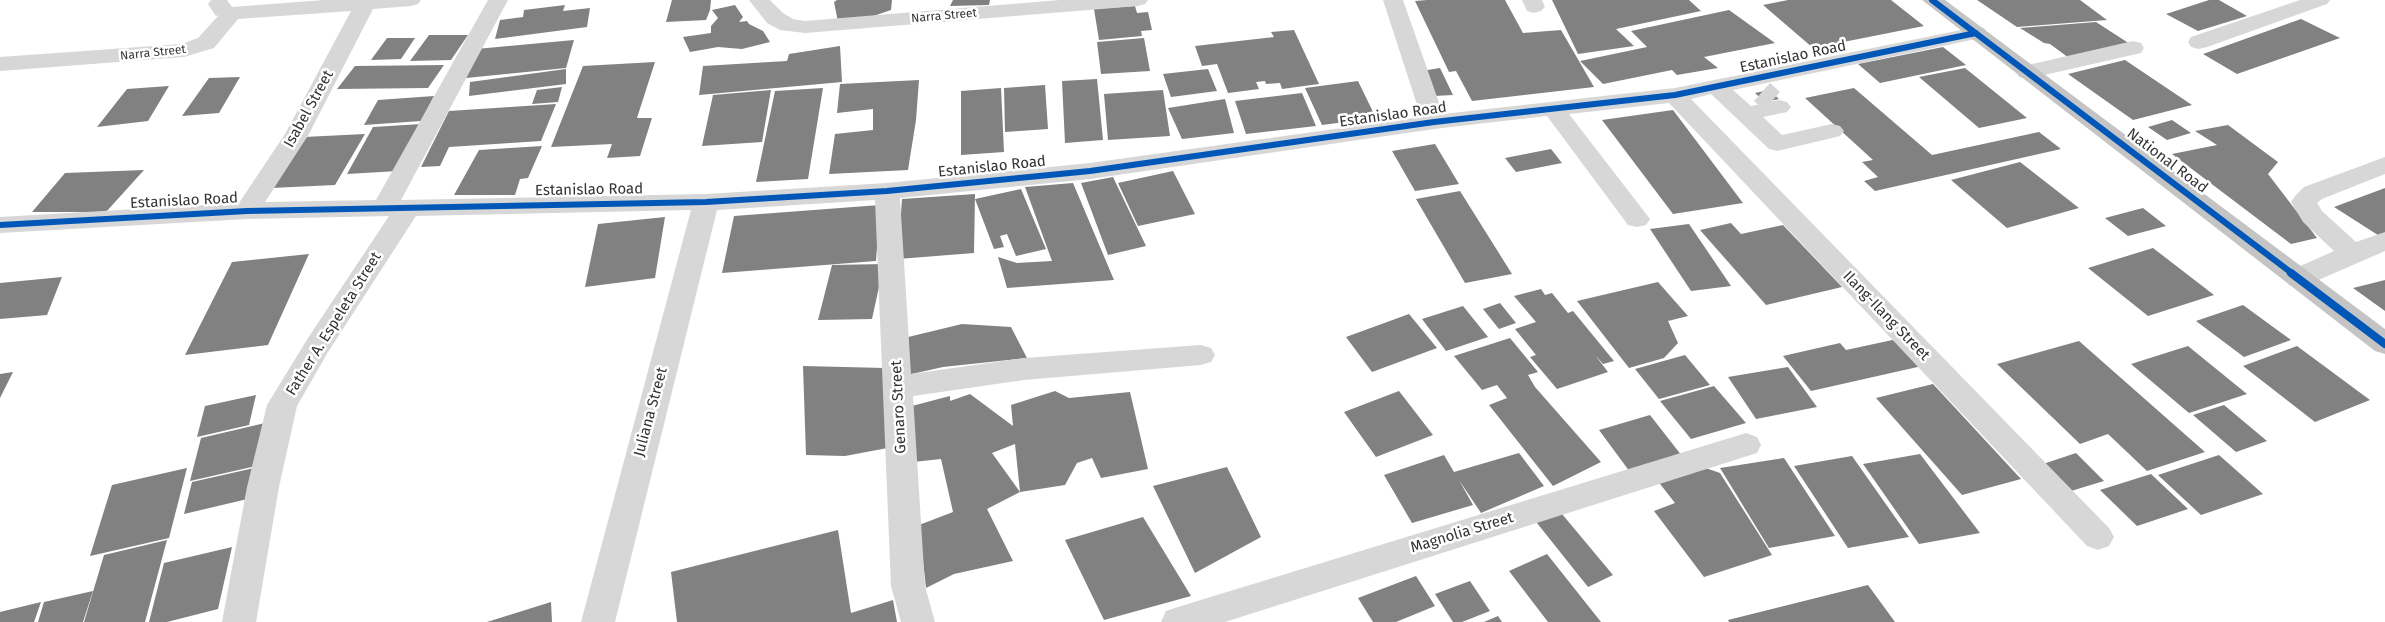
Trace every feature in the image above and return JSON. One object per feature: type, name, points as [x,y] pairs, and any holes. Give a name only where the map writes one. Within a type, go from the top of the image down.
[{"type":"highway","name":"National Road","points":[[1932,0],[2385,344]]},
{"type":"street","name":"Narra Street","points":[[0,64],[172,52],[197,47],[206,43],[225,6],[366,3],[411,0]]},
{"type":"street","name":"Father A. Espeleta Street","points":[[239,622],[263,487],[282,405],[396,208],[487,17],[498,0]]},
{"type":"street","name":"Narra Street","points":[[759,0],[775,18],[788,25],[806,27],[1138,0]]},
{"type":"street","points":[[1392,0],[1434,122]]},
{"type":"street","points":[[2199,42],[2320,0]]},
{"type":"street","name":"Isabel Street","points":[[247,212],[298,134],[366,3]]},
{"type":"street","name":"Estanislao Road","points":[[0,225],[247,212],[706,202],[888,191],[1090,171],[1434,122],[1675,95],[1718,88],[1761,91],[1976,33]]},
{"type":"street","points":[[180,72],[197,47]]},
{"type":"street","points":[[2027,72],[2133,48]]},
{"type":"street","points":[[1718,88],[1777,144],[1832,131]]},
{"type":"street","points":[[1746,114],[1779,107],[1761,91]]},
{"type":"street","name":"Ilang-Ilang Street","points":[[1675,95],[2098,537]]},
{"type":"street","points":[[1553,109],[1637,218]]},
{"type":"street","points":[[2352,253],[2312,216],[2304,202],[2313,193],[2385,165]]},
{"type":"street","name":"Genaro Street","points":[[888,191],[908,586],[918,622]]},
{"type":"street","name":"Juliana Street","points":[[598,622],[706,202]]},
{"type":"street","points":[[2298,278],[2352,253],[2385,241]]},
{"type":"street","points":[[898,387],[1024,370],[1202,355]]},
{"type":"street","name":"Magnolia Street","points":[[1178,622],[1746,444]]},
{"type":"building","points":[[672,0],[711,0],[706,20],[666,22]]},
{"type":"building","points":[[837,0],[892,0],[891,10],[853,23],[838,22],[834,2]]},
{"type":"building","points":[[953,0],[990,0],[989,5],[950,6]]},
{"type":"building","points":[[1505,0],[1523,33],[1561,30],[1594,87],[1472,101],[1456,71],[1449,72],[1415,1]]},
{"type":"building","points":[[1552,0],[1689,0],[1701,11],[1616,29],[1634,46],[1578,54]]},
{"type":"building","points":[[1788,0],[1891,0],[1924,26],[1813,48],[1763,5]]},
{"type":"building","points":[[1977,0],[2080,0],[2107,20],[2017,27]]},
{"type":"building","points":[[2209,0],[2219,0],[2247,16],[2198,31],[2166,14]]},
{"type":"building","points":[[565,5],[563,11],[590,8],[587,27],[495,39],[500,20],[523,17],[524,10]]},
{"type":"building","points":[[735,5],[743,17],[739,22],[747,21],[763,31],[770,42],[742,49],[718,47],[690,52],[683,37],[711,33],[711,26],[718,18],[712,10]]},
{"type":"building","points":[[1135,6],[1137,13],[1148,12],[1152,30],[1141,31],[1142,36],[1099,40],[1094,9]]},
{"type":"building","points":[[1729,10],[1775,43],[1704,57],[1718,68],[1677,75],[1672,70],[1603,84],[1580,61],[1647,47],[1631,31]]},
{"type":"building","points":[[2301,19],[2340,38],[2237,74],[2203,54]]},
{"type":"building","points":[[2096,22],[2130,44],[2069,58],[2050,44],[2044,43],[2020,28]]},
{"type":"building","points":[[1294,30],[1319,84],[1282,89],[1280,83],[1266,84],[1265,81],[1256,82],[1259,89],[1228,93],[1217,64],[1202,66],[1195,46],[1274,37],[1271,32]]},
{"type":"building","points":[[429,35],[468,35],[451,60],[410,61]]},
{"type":"building","points":[[387,38],[415,38],[401,59],[371,60]]},
{"type":"building","points":[[1144,38],[1150,71],[1101,74],[1097,42]]},
{"type":"building","points":[[574,40],[566,68],[466,78],[476,49]]},
{"type":"building","points":[[840,46],[842,82],[699,95],[703,66],[787,61],[789,54]]},
{"type":"building","points":[[1943,47],[1966,65],[1880,83],[1858,64]]},
{"type":"building","points":[[2125,60],[2192,105],[2133,120],[2068,74]]},
{"type":"building","points":[[655,62],[637,118],[652,118],[640,156],[607,158],[612,144],[551,147],[583,66]]},
{"type":"building","points":[[444,65],[428,88],[337,89],[355,66]]},
{"type":"building","points":[[1440,68],[1453,95],[1434,96],[1421,71]]},
{"type":"building","points":[[1965,68],[2027,118],[1979,128],[1919,77]]},
{"type":"building","points":[[566,69],[566,84],[469,96],[470,82]]},
{"type":"building","points":[[1208,69],[1217,91],[1171,97],[1163,74]]},
{"type":"building","points":[[240,77],[219,113],[182,116],[209,78]]},
{"type":"building","points":[[1097,79],[1103,140],[1065,143],[1062,81]]},
{"type":"building","points":[[919,80],[916,120],[908,170],[829,174],[835,134],[873,130],[873,109],[837,113],[840,84]]},
{"type":"building","points":[[1358,81],[1376,118],[1322,125],[1305,88]]},
{"type":"building","points":[[1045,85],[1048,129],[1005,132],[1004,88]]},
{"type":"building","points":[[169,86],[148,121],[97,127],[127,89]]},
{"type":"building","points":[[562,87],[558,102],[532,104],[537,90]]},
{"type":"building","points":[[823,88],[808,179],[756,182],[775,91]]},
{"type":"building","points":[[1001,88],[1004,152],[961,155],[961,91]]},
{"type":"building","points":[[1854,88],[1932,155],[2039,132],[2061,149],[1875,191],[1864,181],[1878,177],[1862,162],[1873,160],[1805,98]]},
{"type":"building","points":[[771,90],[762,142],[702,146],[713,95]]},
{"type":"building","points":[[1163,90],[1170,136],[1108,140],[1104,94]]},
{"type":"building","points":[[1769,90],[1779,99],[1765,102],[1755,93]]},
{"type":"building","points":[[1302,93],[1316,126],[1246,134],[1235,101]]},
{"type":"building","points":[[434,96],[421,121],[364,125],[378,100]]},
{"type":"building","points":[[1225,99],[1234,133],[1182,139],[1168,108]]},
{"type":"building","points":[[556,104],[541,141],[449,147],[440,166],[421,167],[449,111]]},
{"type":"building","points":[[1673,110],[1743,203],[1673,214],[1602,120]]},
{"type":"building","points":[[2172,120],[2191,133],[2167,140],[2148,127]]},
{"type":"building","points":[[422,124],[398,171],[347,174],[373,127]]},
{"type":"building","points":[[2228,125],[2278,162],[2268,174],[2317,238],[2291,244],[2172,154],[2217,145],[2195,131]]},
{"type":"building","points":[[365,134],[335,185],[271,188],[304,137]]},
{"type":"building","points":[[1435,144],[1459,184],[1415,191],[1392,151]]},
{"type":"building","points":[[542,146],[528,178],[520,179],[515,195],[454,195],[479,150]]},
{"type":"building","points":[[1551,149],[1562,163],[1516,172],[1505,158]]},
{"type":"building","points":[[2020,162],[2079,208],[2007,228],[1951,180]]},
{"type":"building","points":[[144,170],[106,212],[32,212],[65,173]]},
{"type":"building","points":[[1173,171],[1195,214],[1138,226],[1118,183]]},
{"type":"building","points":[[1113,177],[1146,246],[1108,255],[1081,183]]},
{"type":"building","points":[[1073,183],[1114,280],[1007,288],[998,257],[1017,263],[1052,261],[1025,187]]},
{"type":"building","points":[[2385,188],[2385,235],[2381,237],[2334,207]]},
{"type":"building","points":[[1021,189],[1046,249],[1016,256],[1007,234],[1000,236],[1004,247],[994,249],[975,199]]},
{"type":"building","points":[[1460,191],[1512,274],[1465,283],[1416,199]]},
{"type":"building","points":[[975,194],[974,253],[898,259],[902,199]]},
{"type":"building","points":[[880,205],[876,261],[722,273],[734,216]]},
{"type":"building","points":[[2143,208],[2166,226],[2128,236],[2105,218]]},
{"type":"building","points":[[665,217],[655,278],[585,287],[598,224]]},
{"type":"building","points":[[1731,223],[1741,234],[1783,225],[1842,287],[1766,305],[1700,230]]},
{"type":"building","points":[[1689,224],[1731,286],[1691,291],[1650,229]]},
{"type":"building","points":[[2153,248],[2214,295],[2148,316],[2088,268]]},
{"type":"building","points":[[309,254],[268,345],[185,355],[232,262]]},
{"type":"building","points":[[884,264],[872,319],[818,320],[832,265]]},
{"type":"building","points":[[62,277],[47,315],[0,319],[0,283]]},
{"type":"building","points":[[2385,280],[2385,311],[2353,288]]},
{"type":"building","points":[[1658,282],[1688,316],[1668,321],[1678,343],[1664,358],[1629,368],[1577,301]]},
{"type":"building","points":[[1541,289],[1545,295],[1552,293],[1568,313],[1573,311],[1614,361],[1603,364],[1595,355],[1608,372],[1557,389],[1530,357],[1536,355],[1515,329],[1536,322],[1514,296]]},
{"type":"building","points":[[1500,303],[1516,323],[1499,329],[1483,309]]},
{"type":"building","points":[[2243,305],[2291,340],[2244,357],[2196,321]]},
{"type":"building","points":[[1463,306],[1488,337],[1446,351],[1422,319]]},
{"type":"building","points":[[1409,314],[1437,348],[1372,372],[1346,337]]},
{"type":"building","points":[[962,324],[1011,327],[1027,358],[943,367],[907,375],[904,338]]},
{"type":"building","points":[[1510,338],[1538,372],[1528,375],[1535,387],[1601,462],[1553,486],[1489,405],[1507,398],[1497,385],[1482,390],[1454,356]]},
{"type":"building","points":[[1897,339],[1922,366],[1811,391],[1783,356],[1840,343],[1846,350]]},
{"type":"building","points":[[2079,341],[2205,452],[2147,471],[2108,434],[2080,444],[1997,364]]},
{"type":"building","points":[[2188,346],[2247,394],[2189,413],[2131,364]]},
{"type":"building","points":[[2297,346],[2370,400],[2315,422],[2243,366]]},
{"type":"building","points":[[1685,355],[1710,385],[1659,399],[1635,369]]},
{"type":"building","points":[[803,366],[885,368],[893,447],[845,456],[806,455]]},
{"type":"building","points":[[1788,367],[1817,407],[1756,419],[1728,377]]},
{"type":"building","points":[[13,372],[0,398],[0,374]]},
{"type":"building","points":[[1933,384],[2021,479],[1962,495],[1876,398]]},
{"type":"building","points":[[1714,386],[1746,423],[1691,439],[1660,401]]},
{"type":"building","points":[[1055,391],[1069,398],[1130,392],[1148,469],[1101,478],[1092,458],[1077,463],[1065,485],[1020,492],[987,509],[1013,561],[954,574],[926,588],[919,525],[953,512],[941,459],[913,462],[908,407],[950,396],[950,401],[970,394],[1013,426],[1011,405]],"holes":[[[1015,444],[1020,492],[992,453]]]},
{"type":"building","points":[[1399,391],[1433,435],[1376,457],[1344,412]]},
{"type":"building","points":[[256,395],[249,425],[197,437],[205,406]]},
{"type":"building","points":[[2224,405],[2267,441],[2236,452],[2193,415]]},
{"type":"building","points":[[1650,415],[1682,456],[1630,472],[1599,430]]},
{"type":"building","points":[[265,423],[256,466],[190,481],[201,438]]},
{"type":"building","points":[[1519,453],[1544,486],[1481,513],[1459,480],[1473,505],[1412,523],[1384,475],[1444,455],[1454,472]]},
{"type":"building","points":[[2076,453],[2104,481],[2071,491],[2043,464]]},
{"type":"building","points":[[1920,454],[1980,533],[1919,544],[1863,464]]},
{"type":"building","points":[[2219,455],[2263,494],[2201,515],[2158,475]]},
{"type":"building","points":[[1852,456],[1909,537],[1848,548],[1794,466]]},
{"type":"building","points":[[1784,458],[1835,536],[1769,548],[1720,468]]},
{"type":"building","points":[[263,466],[256,497],[184,514],[192,482]]},
{"type":"building","points":[[1700,466],[1720,473],[1772,555],[1704,577],[1654,511],[1675,503],[1657,480]]},
{"type":"building","points":[[1227,467],[1261,537],[1195,573],[1153,486]]},
{"type":"building","points":[[187,468],[169,538],[90,556],[112,485]]},
{"type":"building","points":[[2151,474],[2188,509],[2137,526],[2100,490]]},
{"type":"building","points":[[1557,508],[1613,575],[1588,587],[1533,518]]},
{"type":"building","points":[[1143,517],[1191,596],[1104,620],[1065,540]]},
{"type":"building","points":[[838,530],[851,613],[893,600],[897,622],[677,622],[671,572]]},
{"type":"building","points":[[167,540],[145,622],[84,622],[104,555]]},
{"type":"building","points":[[232,547],[218,609],[167,622],[149,622],[164,563]]},
{"type":"building","points":[[1547,554],[1601,622],[1548,622],[1509,571]]},
{"type":"building","points":[[1416,576],[1435,606],[1396,622],[1373,622],[1358,598]]},
{"type":"building","points":[[1470,581],[1490,611],[1462,622],[1453,622],[1435,594]]},
{"type":"building","points":[[1868,585],[1895,622],[1729,622],[1728,620]]},
{"type":"building","points":[[93,591],[83,622],[38,622],[44,602]]},
{"type":"building","points":[[41,602],[34,622],[0,622],[0,612]]},
{"type":"building","points":[[551,602],[552,622],[487,622]]},
{"type":"building","points":[[1498,616],[1502,622],[1484,622]]},
{"type":"tunnel","points":[[1762,92],[1772,101]]},
{"type":"cycle path","points":[[1932,0],[2385,344]]},
{"type":"cycle path","points":[[0,225],[247,211],[706,202],[887,191],[1090,171],[1434,122],[1675,95],[1976,33]]}]
